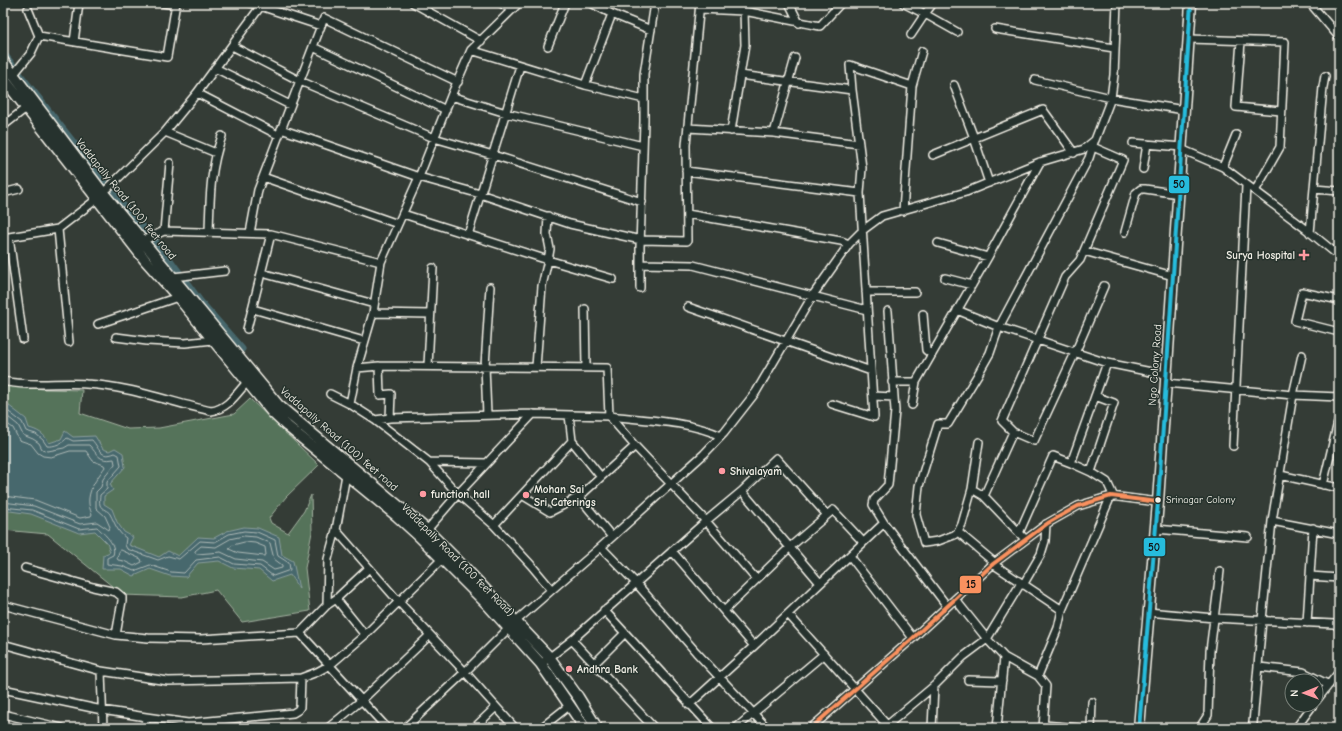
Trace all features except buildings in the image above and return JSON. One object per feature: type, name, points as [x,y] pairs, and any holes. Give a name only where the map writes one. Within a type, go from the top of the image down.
[{"type":"main road","name":"Ngo Colony Road","points":[[1139,728],[1158,502],[1191,3]]},
{"type":"main road","name":"Vaddapally Road (100) feet road","points":[[3,61],[17,71],[105,192],[149,238],[278,406],[427,530],[512,624],[549,657],[578,697],[597,728]]},
{"type":"main road","name":"Vaddepally Road (100 feet Road)","points":[[3,78],[26,108],[105,192],[150,266],[178,297],[272,412],[346,475],[398,516],[512,624],[585,728]]},
{"type":"street","points":[[74,42],[79,3]]},
{"type":"street","points":[[39,36],[167,57],[176,4],[163,3]]},
{"type":"street","points":[[252,3],[262,4],[321,26]]},
{"type":"street","points":[[413,3],[481,41]]},
{"type":"street","points":[[501,3],[512,10]]},
{"type":"street","points":[[350,404],[357,368],[373,313],[381,262],[419,177],[471,50],[519,3]]},
{"type":"street","points":[[548,46],[565,3]]},
{"type":"street","points":[[590,3],[651,30]]},
{"type":"street","points":[[640,288],[644,74],[655,3]]},
{"type":"street","points":[[789,3],[799,23]]},
{"type":"street","points":[[197,93],[280,132],[419,177],[480,194],[570,224],[640,240],[687,241],[686,145],[700,6],[744,11],[820,26],[841,3]]},
{"type":"street","points":[[903,3],[957,32]]},
{"type":"street","points":[[912,35],[933,3]]},
{"type":"street","points":[[979,442],[972,489],[962,524],[958,532],[938,541],[924,542],[916,515],[919,486],[938,424],[948,424],[978,376],[990,353],[999,327],[1089,158],[1111,98],[1114,75],[1117,3]]},
{"type":"street","points":[[1310,3],[1339,37]]},
{"type":"street","points":[[23,339],[6,237],[58,229],[105,192],[165,132],[197,93],[262,4]]},
{"type":"street","points":[[17,71],[31,53],[39,36],[28,9]]},
{"type":"street","points":[[731,131],[745,45],[744,11]]},
{"type":"street","points":[[585,85],[612,14]]},
{"type":"street","points":[[250,233],[258,190],[324,18],[458,82]]},
{"type":"street","points":[[995,29],[1114,48]]},
{"type":"street","points":[[1189,39],[1285,42],[1280,147],[1255,191]]},
{"type":"street","points":[[1240,41],[1236,107],[1282,111]]},
{"type":"street","points":[[232,46],[300,81],[434,138],[642,202]]},
{"type":"street","points":[[313,47],[446,110]]},
{"type":"street","points":[[471,50],[585,85],[644,100]]},
{"type":"street","points":[[902,211],[912,86],[922,51]]},
{"type":"street","points":[[774,133],[795,58]]},
{"type":"street","points":[[832,404],[874,417],[860,193],[862,168],[850,65],[912,86]]},
{"type":"street","points":[[468,235],[520,66]]},
{"type":"street","points":[[215,68],[290,105]]},
{"type":"street","points":[[740,75],[852,90]]},
{"type":"street","points":[[1310,233],[1325,76]]},
{"type":"street","points":[[1035,80],[1111,98],[1184,110]]},
{"type":"street","points":[[954,86],[989,183]]},
{"type":"street","points":[[451,96],[506,112],[643,146]]},
{"type":"street","points":[[3,126],[26,108]]},
{"type":"street","points":[[933,155],[1043,110],[1074,153]]},
{"type":"street","points":[[688,128],[774,133],[859,144]]},
{"type":"street","points":[[165,132],[216,153]]},
{"type":"street","points":[[1223,167],[1236,135]]},
{"type":"street","points":[[210,232],[210,185],[216,153],[222,136]]},
{"type":"street","points":[[405,728],[465,672],[512,624],[601,547],[704,454],[721,436],[756,392],[813,296],[849,244],[863,230],[882,216],[966,192],[1040,162],[1074,153],[1094,143]]},
{"type":"street","points":[[1094,143],[1124,160],[1080,260],[1066,277],[1002,421],[1013,432],[1034,441],[1104,286]]},
{"type":"street","points":[[1134,143],[1182,148],[1223,167],[1339,256]]},
{"type":"street","points":[[1143,169],[1146,144]]},
{"type":"street","points":[[164,231],[170,162]]},
{"type":"street","points":[[912,405],[916,382],[988,257],[1040,162]]},
{"type":"street","points":[[686,171],[860,193]]},
{"type":"street","points":[[263,177],[398,224]]},
{"type":"street","points":[[1233,446],[1246,186]]},
{"type":"street","points":[[3,193],[19,189]]},
{"type":"street","points":[[1125,232],[1136,193],[1141,189],[1178,194]]},
{"type":"street","points":[[1314,189],[1339,191]]},
{"type":"street","points":[[403,214],[613,279]]},
{"type":"street","points":[[687,214],[840,241],[849,244]]},
{"type":"street","points":[[536,367],[542,286],[550,249],[547,234],[548,216]]},
{"type":"street","points":[[58,229],[69,342]]},
{"type":"street","points":[[149,238],[164,231],[271,234],[381,262]]},
{"type":"street","points":[[247,329],[271,234]]},
{"type":"street","points":[[938,243],[988,257]]},
{"type":"street","points":[[1084,251],[1173,276]]},
{"type":"street","points":[[641,264],[693,265],[867,310]]},
{"type":"street","points":[[428,366],[432,268]]},
{"type":"street","points":[[179,276],[225,271]]},
{"type":"street","points":[[262,273],[374,304]]},
{"type":"street","points":[[945,278],[972,285]]},
{"type":"street","points":[[487,415],[485,366],[490,287]]},
{"type":"street","points":[[866,292],[915,292]]},
{"type":"street","points":[[1339,300],[1302,292],[1295,321],[1339,332]]},
{"type":"street","points":[[98,324],[178,297]]},
{"type":"street","points":[[688,307],[871,371]]},
{"type":"street","points":[[253,309],[364,341]]},
{"type":"street","points":[[585,309],[586,367]]},
{"type":"street","points":[[957,310],[999,327],[1075,353],[1166,379],[1293,395],[1339,397]]},
{"type":"street","points":[[888,311],[895,411],[888,485],[873,502],[874,507],[884,523],[948,606]]},
{"type":"street","points":[[373,313],[430,314]]},
{"type":"street","points":[[923,314],[926,350],[931,354]]},
{"type":"street","points":[[116,337],[147,341],[185,343],[213,340]]},
{"type":"street","points":[[1253,723],[1272,521],[1293,395],[1302,355]]},
{"type":"street","points":[[1071,463],[1107,363]]},
{"type":"street","points":[[357,368],[379,366],[607,368],[609,416],[635,446],[706,521],[756,579]]},
{"type":"street","points":[[379,366],[380,394],[391,394],[390,418]]},
{"type":"street","points":[[3,381],[85,384],[111,387],[212,411],[220,410],[228,404],[248,381]]},
{"type":"street","points":[[892,382],[916,382]]},
{"type":"street","points":[[330,394],[350,404],[375,420],[429,462],[458,494],[494,525],[532,565],[551,589]]},
{"type":"street","points":[[873,396],[894,397]]},
{"type":"street","points":[[1091,472],[1114,403],[1095,396]]},
{"type":"street","points":[[427,530],[458,494],[533,414]]},
{"type":"street","points":[[375,420],[390,418],[533,414],[609,416],[689,426],[713,432],[721,436]]},
{"type":"street","points":[[569,415],[572,441],[601,477]]},
{"type":"street","points":[[1323,485],[1337,440],[1339,418]]},
{"type":"street","points":[[984,496],[1013,432]]},
{"type":"street","points":[[494,525],[572,441]]},
{"type":"street","points":[[522,495],[550,512],[579,497],[635,446]]},
{"type":"street","points":[[1019,533],[1052,456],[1091,472],[1107,482],[1112,496],[1062,610],[1058,628],[1038,676]]},
{"type":"street","points":[[541,664],[572,640],[604,610],[742,491],[776,458],[827,515]]},
{"type":"street","points":[[429,462],[487,463]]},
{"type":"street","points":[[327,605],[328,560],[336,530],[346,475]]},
{"type":"street","points":[[1280,475],[1339,488]]},
{"type":"street","points":[[972,489],[984,496],[1025,539]]},
{"type":"street","points":[[742,491],[820,583]]},
{"type":"street","points":[[811,728],[994,564],[1046,524],[1078,506],[1112,496],[1158,502]]},
{"type":"street","points":[[579,497],[612,537]]},
{"type":"street","points":[[724,611],[790,547],[833,510],[863,542]]},
{"type":"street","points":[[1272,521],[1339,534]]},
{"type":"street","points":[[690,705],[884,523]]},
{"type":"street","points":[[788,614],[855,688],[886,726],[934,686],[963,657],[987,639],[1040,554],[1045,541],[1046,524]]},
{"type":"street","points":[[1307,623],[1313,528]]},
{"type":"street","points":[[1156,529],[1248,537]]},
{"type":"street","points":[[336,530],[399,602],[515,728]]},
{"type":"street","points":[[958,532],[994,564],[1062,610]]},
{"type":"street","points":[[601,547],[636,583],[720,678],[767,728]]},
{"type":"street","points":[[672,551],[754,646]]},
{"type":"street","points":[[850,556],[913,638]]},
{"type":"street","points":[[3,644],[101,671],[168,681],[301,678],[330,665],[366,635],[442,559]]},
{"type":"street","points":[[25,568],[93,588],[120,594],[122,601],[116,635]]},
{"type":"street","points":[[3,606],[116,635],[148,638],[201,639],[300,633],[327,605],[336,599],[369,568]]},
{"type":"street","points":[[1201,728],[1208,715],[1210,650],[1220,571]]},
{"type":"street","points":[[1310,576],[1339,578]]},
{"type":"street","points":[[336,599],[366,635]]},
{"type":"street","points":[[955,599],[987,639],[1004,657],[1038,676],[1046,686],[1043,727],[1077,728]]},
{"type":"street","points":[[604,610],[712,728]]},
{"type":"street","points":[[1148,612],[1214,618],[1334,624],[1339,627]]},
{"type":"street","points":[[300,633],[387,728]]},
{"type":"street","points":[[594,664],[625,633]]},
{"type":"street","points":[[328,728],[362,700],[430,635]]},
{"type":"street","points":[[572,640],[654,728]]},
{"type":"street","points":[[736,728],[824,654]]},
{"type":"street","points":[[997,728],[1004,657]]},
{"type":"street","points":[[1259,667],[1303,672],[1329,685]]},
{"type":"street","points":[[101,671],[103,728]]},
{"type":"street","points":[[1324,692],[1339,672]]},
{"type":"street","points":[[3,689],[102,710],[189,725],[292,713],[300,707],[301,678]]},
{"type":"street","points":[[968,680],[1002,681]]},
{"type":"street","points":[[932,728],[934,686]]},
{"type":"street","points":[[1091,728],[1092,702]]},
{"type":"street","points":[[541,728],[570,705]]},
{"type":"street","points":[[474,728],[496,707]]},
{"type":"street","points":[[1296,728],[1307,713]]},
{"type":"street","points":[[3,714],[41,726],[62,728]]},
{"type":"street","points":[[145,728],[146,718]]},
{"type":"green space","points":[[3,383],[43,389],[82,390],[80,413],[128,429],[159,428],[234,414],[250,399],[319,465],[286,497],[269,518],[271,523],[288,533],[304,511],[311,495],[312,532],[305,568],[310,611],[242,622],[216,590],[182,597],[123,595],[48,534],[3,530]]},
{"type":"water","points":[[6,399],[8,405],[26,419],[29,428],[40,433],[49,443],[61,439],[65,431],[73,437],[95,436],[103,449],[109,451],[115,448],[123,453],[125,467],[110,484],[113,490],[104,496],[104,504],[112,509],[117,522],[124,532],[133,537],[129,545],[159,557],[168,551],[178,556],[198,537],[214,538],[227,531],[244,527],[258,528],[279,537],[282,555],[293,561],[299,589],[290,575],[272,581],[259,570],[233,568],[219,561],[198,563],[186,577],[170,576],[150,569],[134,576],[121,569],[102,569],[103,555],[110,552],[107,543],[95,531],[79,533],[31,514],[3,510],[3,400]]},
{"type":"waterway","points":[[3,53],[121,203],[162,249],[200,301],[242,349]]},
{"type":"transit line","name":"50","points":[[1139,728],[1158,502],[1191,3]]},
{"type":"transit line","name":"15","points":[[811,728],[913,638],[993,564],[1048,523],[1078,506],[1111,496],[1158,502]]},
{"type":"place","name":"Surya Hospital","points":[[1304,255]]},
{"type":"place","name":"Shivalayam","points":[[722,471]]},
{"type":"place","name":"function hall","points":[[423,494]]},
{"type":"place","name":"Mohan Sai Sri Caterings","points":[[526,495]]},
{"type":"place","name":"Srinagar Colony","points":[[1158,500]]},
{"type":"place","name":"Andhra Bank","points":[[569,669]]}]
